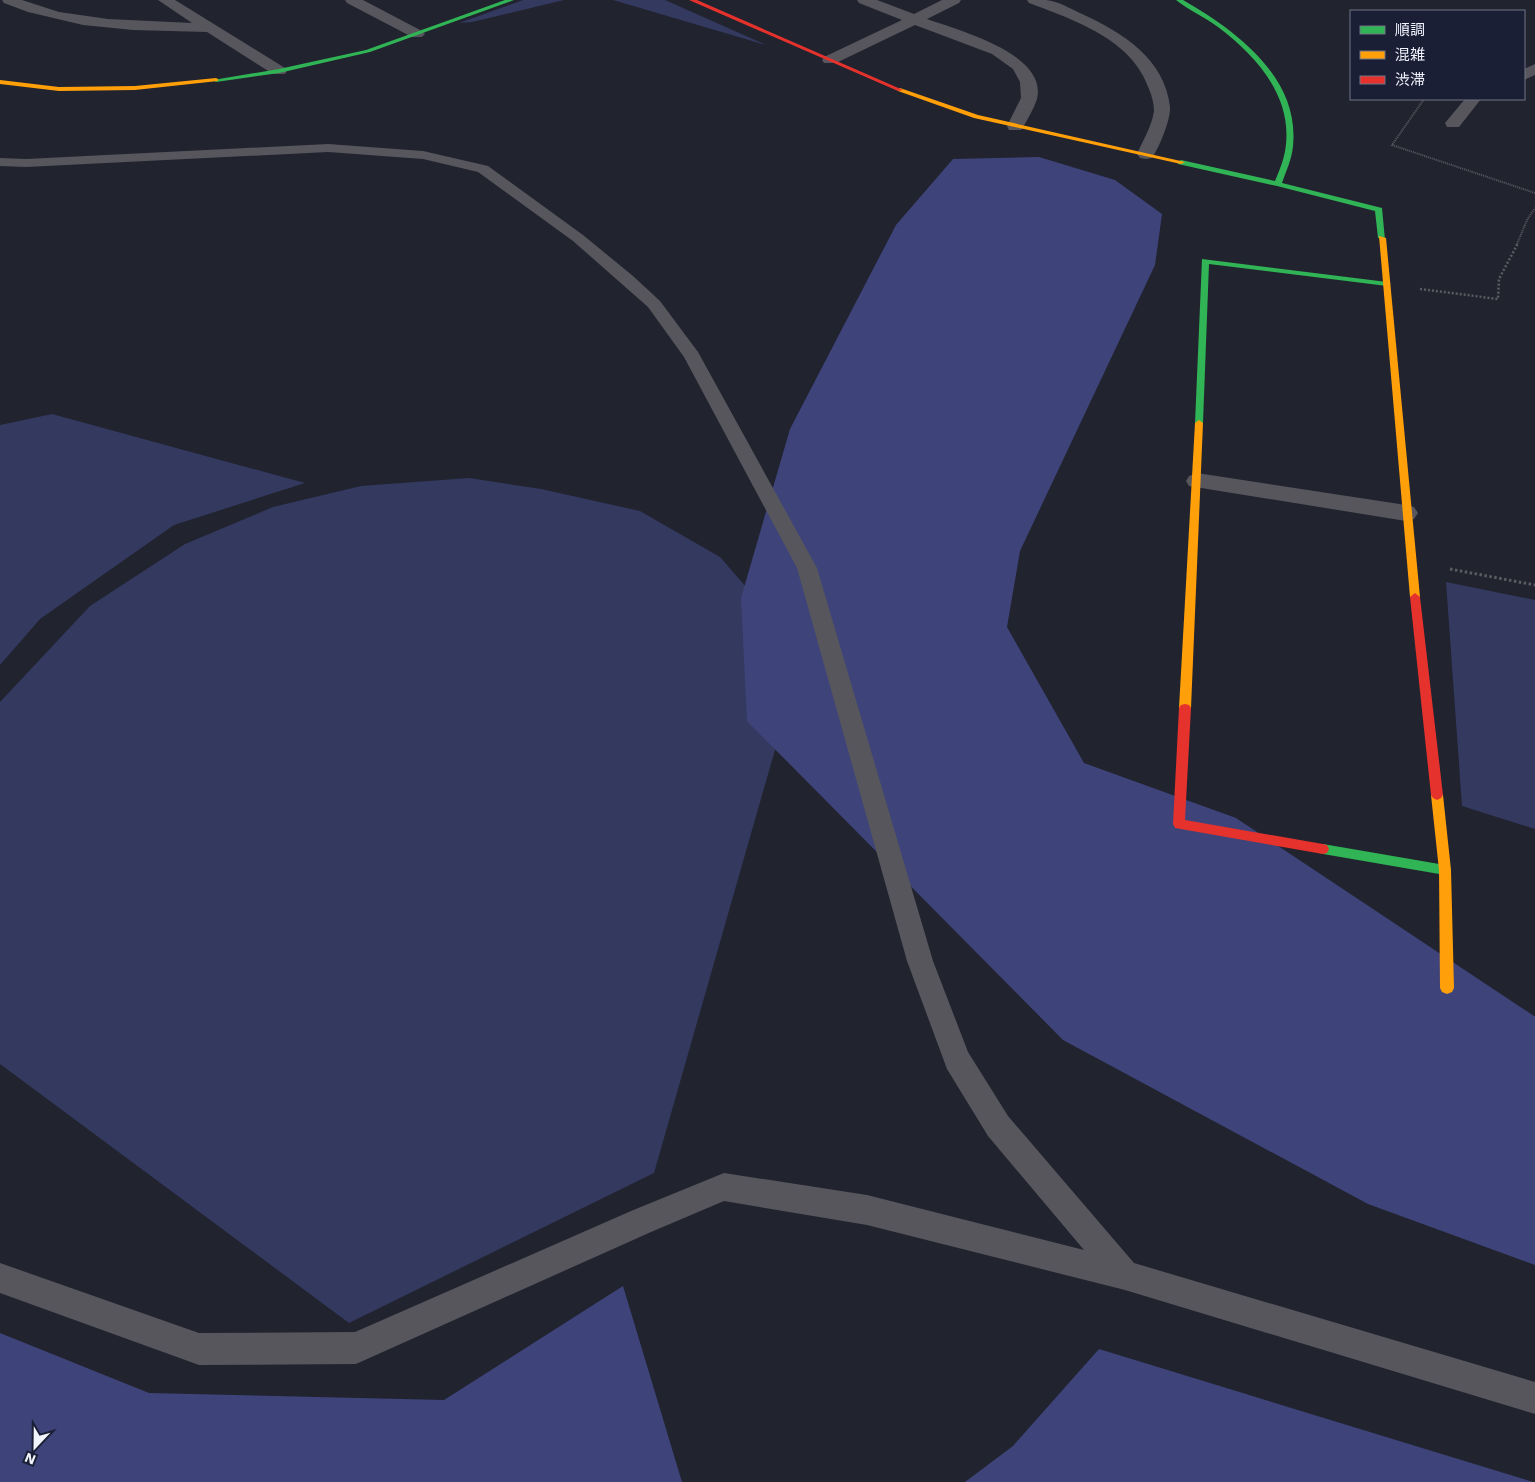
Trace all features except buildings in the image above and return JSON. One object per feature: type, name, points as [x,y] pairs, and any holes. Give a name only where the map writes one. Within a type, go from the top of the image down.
[{"type":"street","points":[[9,0],[58,18],[92,22],[210,28]]},
{"type":"street","points":[[165,0],[279,71]]},
{"type":"street","points":[[352,0],[417,34]]},
{"type":"street","points":[[0,82],[59,88],[135,88],[219,80],[279,71],[368,51],[510,0]]},
{"type":"street","points":[[692,0],[933,103],[1015,126],[1278,184],[1379,210],[1406,514],[1444,870],[1447,988]]},
{"type":"street","points":[[864,0],[997,51],[1019,66],[1028,82],[1029,98],[1015,126]]},
{"type":"street","points":[[830,60],[954,0]]},
{"type":"street","points":[[1034,0],[1079,17],[1115,36],[1143,62],[1158,86],[1162,111],[1146,154]]},
{"type":"street","points":[[1179,0],[1194,8],[1234,36],[1263,64],[1279,88],[1287,110],[1291,134],[1288,157],[1278,184]]},
{"type":"street","points":[[1454,123],[1472,100]]},
{"type":"street","points":[[1387,284],[1205,262],[1197,481],[1180,824],[1444,870]]},
{"type":"street","points":[[1197,481],[1406,514]]},
{"type":"lane","points":[[0,162],[26,163],[328,148],[423,155],[483,169],[578,238],[654,304],[692,356],[807,568],[920,961],[957,1060],[998,1126],[1124,1274]]},
{"type":"lane","points":[[0,1278],[199,1349],[356,1348],[641,1221],[724,1187],[867,1210],[1124,1274],[1535,1398]]},
{"type":"path","points":[[1423,100],[1392,145],[1535,193]]},
{"type":"path","points":[[1417,289],[1498,299],[1499,279],[1514,252],[1527,220],[1535,208]]},
{"type":"path","points":[[1411,562],[1535,585]]},
{"type":"shaded area","points":[[523,0],[564,0],[472,22],[459,23]]},
{"type":"shaded area","points":[[613,0],[665,0],[766,45]]},
{"type":"shaded area","points":[[1039,157],[1115,180],[1162,214],[1155,265],[1020,551],[1007,627],[1084,763],[1236,818],[1535,1016],[1535,1265],[1368,1204],[1063,1040],[747,721],[741,598],[790,429],[896,225],[953,159]]},
{"type":"shaded area","points":[[52,414],[305,483],[174,525],[40,619],[0,665],[0,425]]},
{"type":"shaded area","points":[[469,478],[541,489],[640,511],[720,557],[803,652],[654,1173],[349,1323],[0,1064],[0,702],[90,606],[185,544],[273,507],[361,486]]},
{"type":"shaded area","points":[[1446,582],[1535,600],[1535,829],[1462,806]]},
{"type":"shaded area","points":[[623,1286],[682,1482],[0,1482],[0,1333],[149,1393],[444,1400]]},
{"type":"shaded area","points":[[1099,1349],[1533,1482],[965,1482],[1013,1446]]},
{"type":"traffic: fast","points":[[216,80],[279,71],[368,51],[511,0]]},
{"type":"traffic: fast","points":[[1179,0],[1238,39],[1255,56],[1281,94],[1288,116],[1290,146],[1278,184]]},
{"type":"traffic: fast","points":[[1181,162],[1379,210],[1382,238]]},
{"type":"traffic: fast","points":[[1199,423],[1205,261],[1387,284]]},
{"type":"traffic: fast","points":[[1323,849],[1445,870]]},
{"type":"traffic: slow","points":[[0,82],[59,89],[135,88],[216,80]]},
{"type":"traffic: slow","points":[[900,90],[976,117],[1181,162]]},
{"type":"traffic: slow","points":[[1382,238],[1415,597]]},
{"type":"traffic: slow","points":[[1185,708],[1199,423]]},
{"type":"traffic: slow","points":[[1437,795],[1445,870],[1447,988]]},
{"type":"traffic: jam","points":[[692,0],[900,90]]},
{"type":"traffic: jam","points":[[1415,597],[1437,795]]},
{"type":"traffic: jam","points":[[1185,708],[1179,824],[1323,849]]}]
